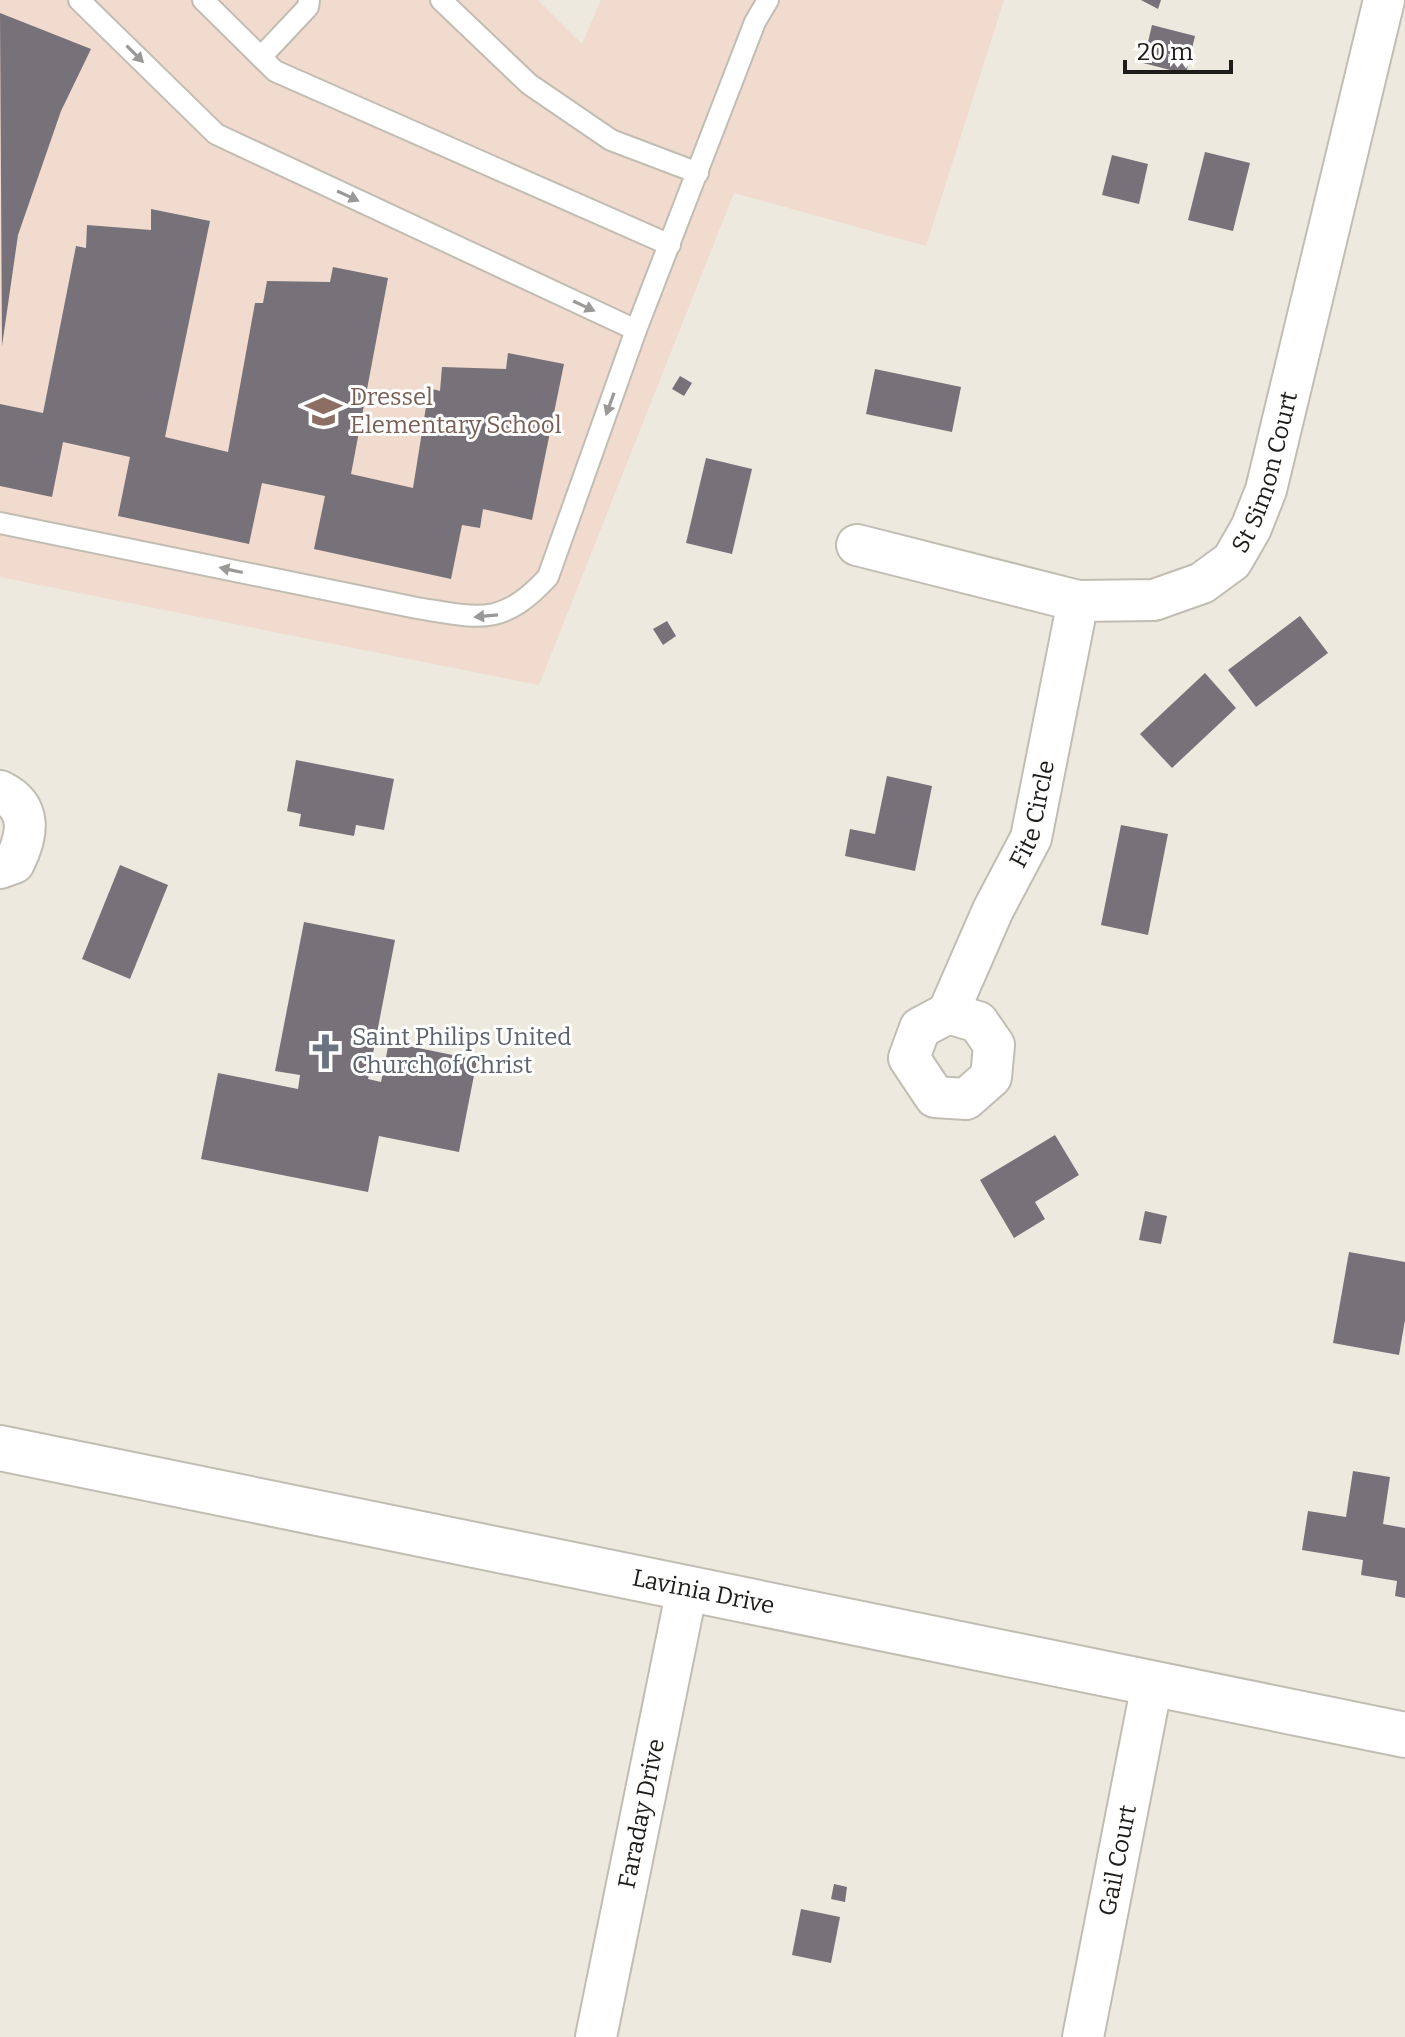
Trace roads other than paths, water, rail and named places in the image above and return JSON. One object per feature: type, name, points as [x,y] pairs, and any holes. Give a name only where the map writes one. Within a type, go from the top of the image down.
[{"type":"street","name":"St Simon Court","points":[[857,545],[1078,601],[1154,600],[1202,583],[1232,561],[1251,528],[1266,490],[1384,0]]},
{"type":"street","name":"Fite Circle","points":[[948,1013],[993,910],[1031,838],[1078,601]]},
{"type":"street","points":[[0,791],[13,797],[24,817],[26,839],[14,863],[0,868]]},
{"type":"street","name":"Lavinia Drive","points":[[0,1448],[1405,1735]]},
{"type":"street","name":"Faraday Drive","points":[[596,2037],[687,1589]]},
{"type":"street","name":"Gail Court","points":[[1083,2037],[1152,1684]]},
{"type":"lane","points":[[79,0],[216,134],[636,330]]},
{"type":"lane","points":[[203,0],[275,71],[670,245]]},
{"type":"lane","points":[[261,57],[308,7],[309,0]]},
{"type":"lane","points":[[441,0],[529,84],[611,140],[698,173]]},
{"type":"lane","points":[[0,523],[417,608],[484,618],[507,613],[528,599],[548,577],[636,330],[755,22],[768,0]]},
{"type":"place","name":"Dressel Elementary School","points":[[324,411]]},
{"type":"place","name":"Saint Philips United Church of Christ","points":[[326,1051]]}]
